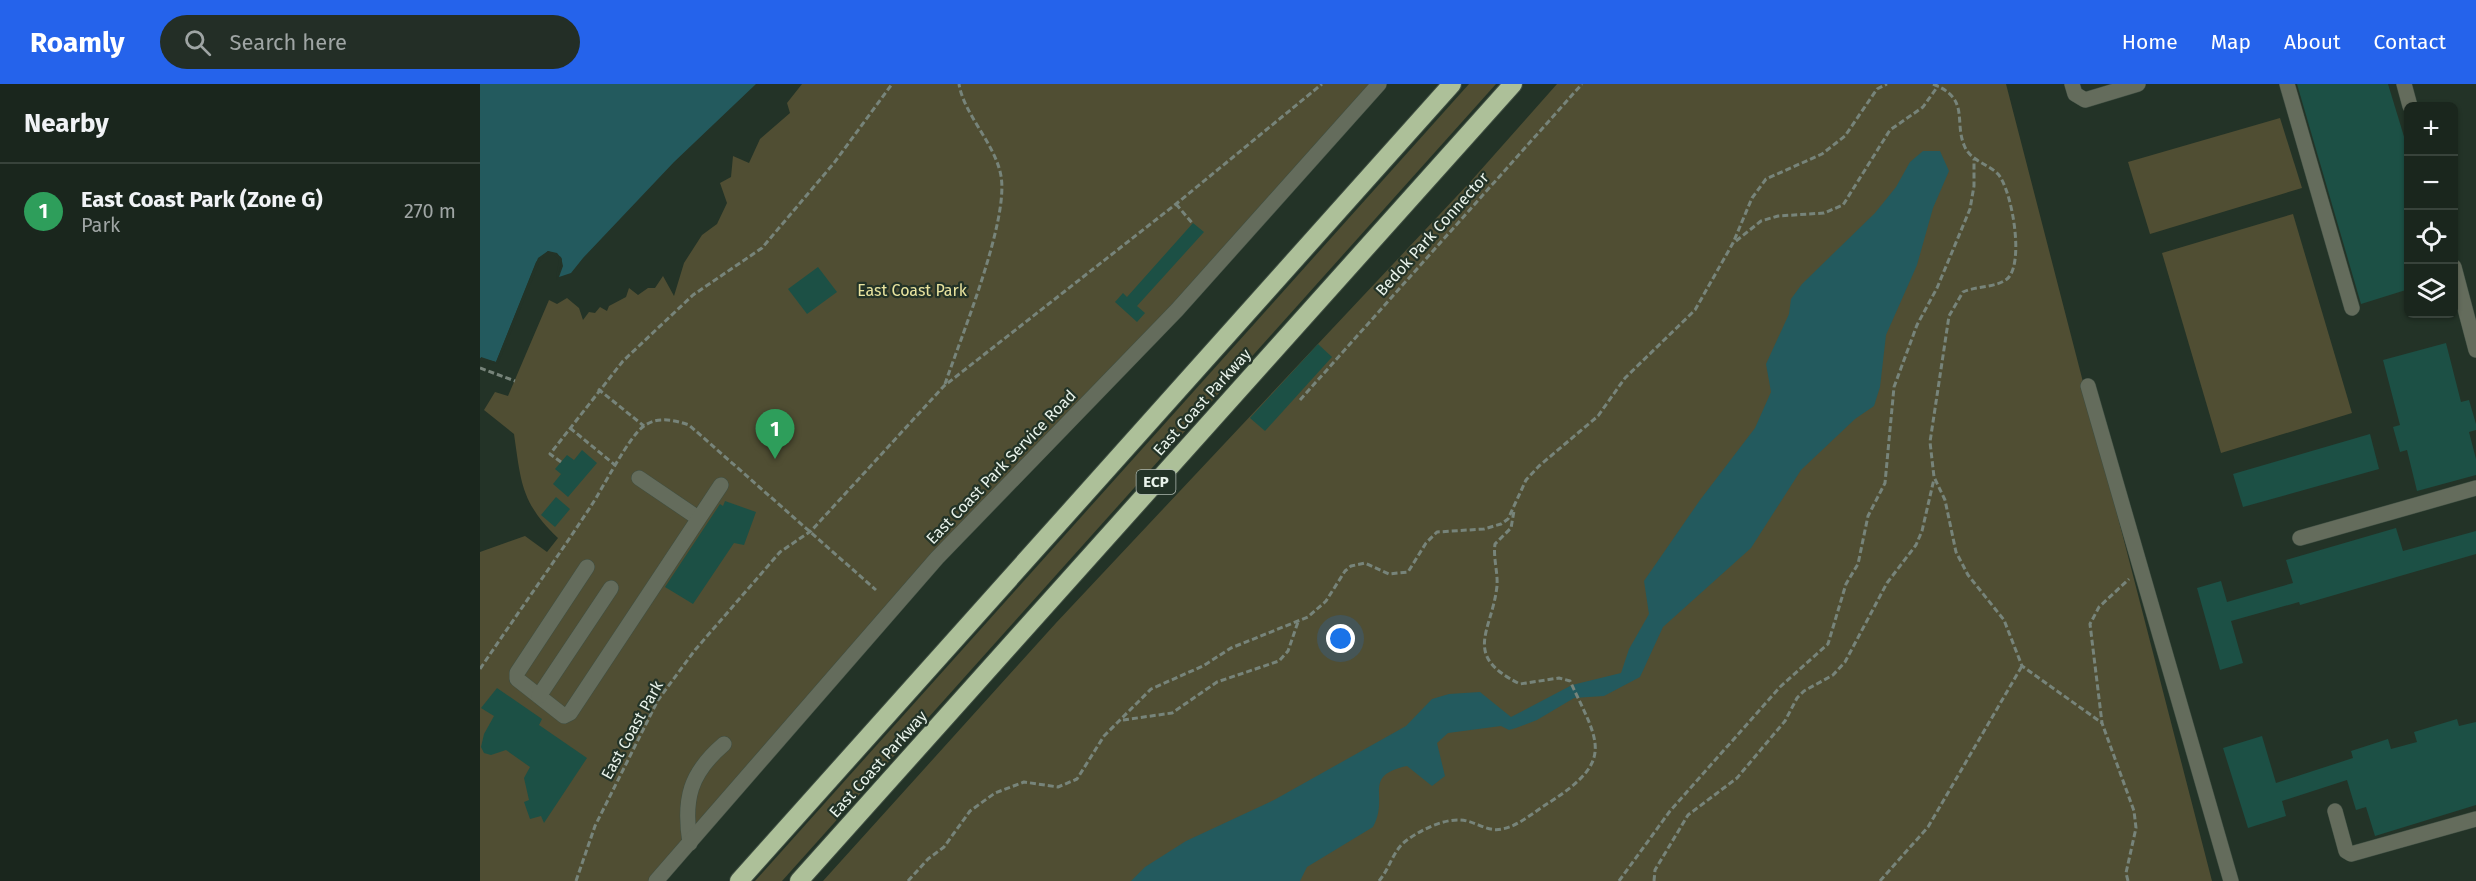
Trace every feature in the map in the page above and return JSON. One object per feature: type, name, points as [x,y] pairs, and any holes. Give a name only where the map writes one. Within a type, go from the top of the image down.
[{"type":"highway","name":"East Coast Parkway","points":[[739,881],[1452,84]]},
{"type":"highway","name":"East Coast Parkway","points":[[799,881],[1514,84]]},
{"type":"street","name":"East Coast Park Service Road","points":[[656,881],[937,558],[1177,310],[1379,84]]},
{"type":"street","points":[[2072,84],[2075,94],[2085,100],[2138,84]]},
{"type":"street","points":[[2287,84],[2352,308]]},
{"type":"street","points":[[2404,84],[2409,102]]},
{"type":"street","points":[[2458,282],[2476,350]]},
{"type":"street","points":[[2088,386],[2231,881]]},
{"type":"street","points":[[639,478],[698,518]]},
{"type":"street","points":[[586,567],[517,673],[517,679],[564,716],[570,713],[721,485]]},
{"type":"street","points":[[2300,538],[2476,488]]},
{"type":"street","points":[[539,696],[611,588]]},
{"type":"street","points":[[690,843],[686,815],[691,790],[699,768],[724,744]]},
{"type":"street","points":[[2335,811],[2346,850],[2351,854],[2476,819]]},
{"type":"path","points":[[561,462],[550,454],[598,389],[623,361],[693,295],[762,248],[834,163],[892,84]]},
{"type":"path","name":"East Coast Park","points":[[944,386],[993,242],[1002,196],[1001,177],[996,159],[958,84]]},
{"type":"path","name":"East Coast Park","points":[[576,881],[596,826],[658,700],[695,650],[780,552],[811,531],[944,386],[1176,204],[1322,84]]},
{"type":"path","name":"Bedok Park Connector","points":[[1300,400],[1582,84]]},
{"type":"path","points":[[1379,881],[1396,850],[1407,840],[1420,833],[1455,820],[1468,821],[1490,829],[1511,826],[1575,785],[1587,774],[1595,760],[1595,742],[1570,681],[1559,678],[1520,684],[1499,671],[1485,651],[1483,634],[1496,588],[1494,544],[1511,528],[1514,508],[1526,480],[1539,466],[1598,416],[1625,378],[1695,310],[1733,243],[1752,198],[1766,179],[1822,154],[1845,136],[1877,89],[1887,84]]},
{"type":"path","points":[[1933,84],[1956,102],[1961,113],[1964,146],[1974,159],[1995,171],[2007,189],[2016,259],[2013,272],[2006,279],[1963,292],[1949,316],[1930,442],[1934,477],[1945,500],[1961,565],[2004,620],[2022,666],[2102,723]]},
{"type":"path","points":[[1733,243],[1761,221],[1778,216],[1824,213],[1843,205],[1890,130],[1923,107],[1938,86]]},
{"type":"path","points":[[1619,881],[1677,802],[1791,676],[1828,644],[1846,584],[1858,564],[1868,516],[1885,483],[1894,387],[1917,325],[1937,288],[1970,209],[1974,186],[1974,159]]},
{"type":"path","points":[[1176,204],[1193,224]]},
{"type":"path","points":[[480,369],[515,381]]},
{"type":"path","points":[[598,389],[644,426]]},
{"type":"path","points":[[480,669],[592,504],[615,465],[644,426],[658,420],[674,420],[688,425],[876,590]]},
{"type":"path","points":[[570,428],[615,465]]},
{"type":"path","points":[[1654,881],[1655,870],[1688,815],[1737,778],[1785,721],[1797,698],[1804,691],[1833,675],[1845,662],[1887,584],[1916,545],[1922,531],[1934,477]]},
{"type":"path","points":[[908,881],[928,859],[944,847],[969,811],[995,793],[1024,782],[1058,787],[1077,779],[1104,736],[1151,689],[1203,666],[1230,648],[1308,617],[1326,601],[1345,570],[1351,566],[1365,562],[1389,574],[1403,574],[1413,568],[1426,543],[1437,532],[1484,529],[1501,524],[1514,508]]},
{"type":"path","points":[[2128,881],[2126,873],[2136,828],[2134,811],[2102,723],[2090,624],[2099,607],[2142,568]]},
{"type":"path","points":[[1122,720],[1172,713],[1217,682],[1279,661],[1288,651],[1298,622]]},
{"type":"path","points":[[1880,881],[1929,827],[2022,666]]},
{"type":"green space","name":"East Coast Park","points":[[802,84],[1374,84],[648,881],[480,881],[480,552],[525,536],[547,552],[558,538],[536,514],[525,491],[514,434],[484,410],[495,392],[508,396],[549,300],[557,304],[567,298],[579,308],[583,320],[589,312],[595,313],[600,307],[607,311],[609,306],[626,297],[629,288],[638,295],[648,288],[655,288],[663,276],[674,296],[684,263],[702,235],[717,224],[727,203],[720,183],[731,177],[733,156],[749,163],[760,139],[790,113],[787,103]]},
{"type":"green space","points":[[1469,84],[1496,84],[782,881],[755,881]]},
{"type":"green space","points":[[1557,84],[2006,84],[2212,881],[823,881],[1056,623],[1471,181]]},
{"type":"green space","points":[[2280,118],[2302,188],[2150,234],[2128,162]]},
{"type":"green space","points":[[2293,214],[2352,413],[2221,453],[2162,253]]},
{"type":"water","points":[[480,84],[756,84],[674,162],[571,273],[559,277],[563,266],[561,257],[548,251],[536,262],[496,362],[480,358]]},
{"type":"water","points":[[1923,151],[1940,151],[1949,171],[1933,208],[1917,265],[1886,335],[1880,387],[1874,406],[1855,419],[1801,470],[1751,548],[1663,627],[1640,677],[1604,696],[1574,698],[1537,720],[1516,728],[1509,730],[1501,726],[1448,733],[1437,743],[1445,776],[1432,786],[1407,766],[1385,775],[1379,789],[1379,806],[1373,827],[1307,867],[1300,881],[1131,881],[1145,867],[1186,841],[1274,800],[1406,726],[1432,699],[1449,694],[1480,692],[1511,717],[1572,685],[1621,673],[1629,649],[1649,614],[1644,581],[1700,500],[1755,428],[1771,392],[1766,364],[1789,314],[1791,299],[1802,284],[1875,213],[1896,187],[1910,162]]},
{"type":"pier","points":[[548,251],[557,253],[562,259],[557,280],[559,260],[554,255],[545,255],[539,263],[498,364],[480,361],[481,357],[496,362],[538,258]]},
{"type":"building","points":[[2297,84],[2388,84],[2404,137],[2404,291],[2361,304]]},
{"type":"building","points":[[1193,223],[1204,232],[1137,306],[1145,313],[1137,322],[1115,302],[1123,293],[1127,297]]},
{"type":"building","points":[[818,267],[837,292],[807,314],[788,289]]},
{"type":"building","points":[[2446,343],[2461,402],[2469,400],[2476,424],[2476,430],[2469,432],[2476,459],[2476,475],[2417,491],[2407,450],[2400,452],[2393,427],[2400,425],[2383,360]]},
{"type":"building","points":[[1318,344],[1332,357],[1265,431],[1250,418]]},
{"type":"building","points":[[2370,434],[2379,469],[2243,507],[2233,474]]},
{"type":"building","points":[[582,450],[597,463],[568,497],[553,484],[561,474],[555,469],[567,455],[574,460]]},
{"type":"building","points":[[556,497],[570,509],[555,527],[541,515]]},
{"type":"building","points":[[725,501],[756,512],[744,545],[734,543],[693,604],[665,587],[720,504],[723,506]]},
{"type":"building","points":[[2396,528],[2403,551],[2476,531],[2476,554],[2300,605],[2299,602],[2231,621],[2243,663],[2220,670],[2197,588],[2221,581],[2227,602],[2293,583],[2286,560]]},
{"type":"building","points":[[497,688],[542,719],[539,725],[587,758],[544,823],[541,816],[530,819],[524,802],[529,800],[524,778],[530,767],[506,750],[491,755],[484,753],[481,747],[484,734],[494,716],[481,708]]},
{"type":"building","points":[[2457,719],[2459,726],[2476,722],[2476,805],[2375,836],[2366,807],[2356,810],[2347,780],[2282,801],[2286,816],[2248,828],[2223,748],[2262,736],[2276,783],[2353,758],[2351,751],[2388,739],[2391,749],[2417,742],[2414,732]]},
{"type":"place","name":"East Coast Park (Zone G)","points":[[775,459]]}]
